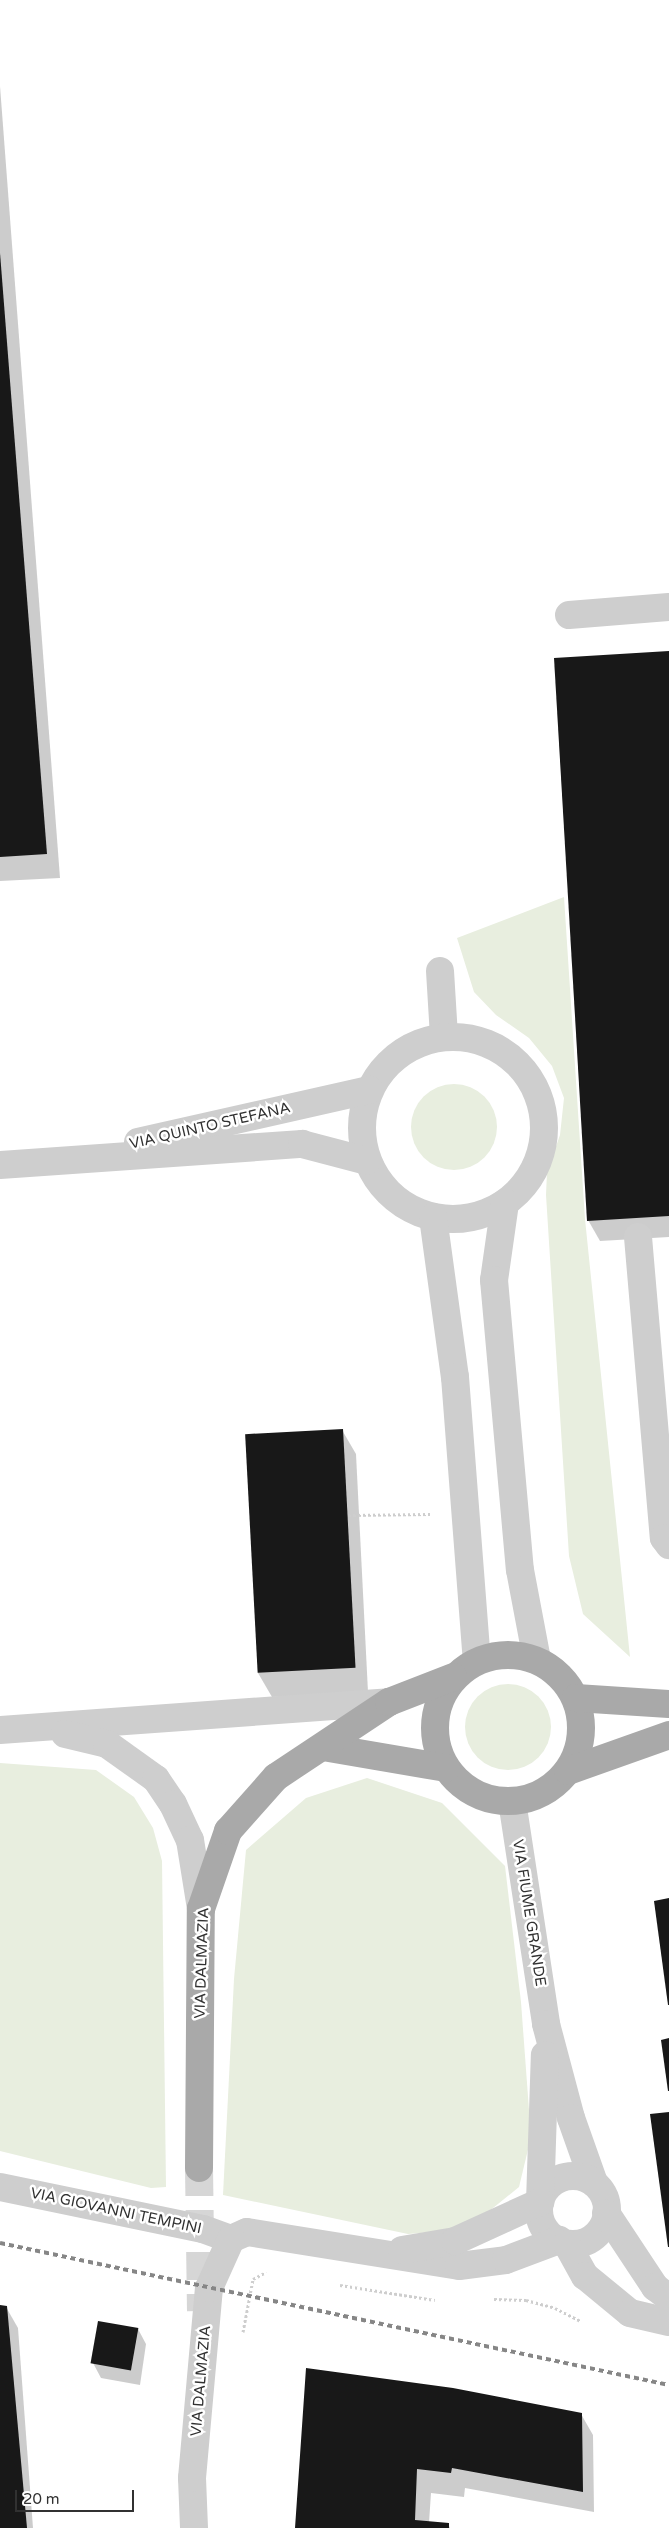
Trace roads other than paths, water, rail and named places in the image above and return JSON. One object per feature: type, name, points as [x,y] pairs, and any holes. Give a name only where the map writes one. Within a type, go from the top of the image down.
[{"type":"main road","points":[[507,1654],[537,1660],[560,1675],[576,1698],[582,1722],[579,1747],[568,1770],[544,1792],[512,1801],[486,1798],[463,1787],[446,1768],[436,1746],[434,1721],[440,1698],[453,1677],[477,1660],[507,1654]]},
{"type":"main road","name":"VIA DALMAZIA","points":[[199,2168],[201,1909],[228,1831],[276,1777],[389,1702],[453,1677]]},
{"type":"main road","points":[[576,1698],[669,1704]]},
{"type":"main road","points":[[568,1770],[669,1735]]},
{"type":"main road","points":[[323,1747],[446,1768]]},
{"type":"street","points":[[569,615],[669,607]]},
{"type":"street","points":[[440,971],[444,1037]]},
{"type":"street","points":[[444,1037],[474,1038],[502,1050],[524,1069],[539,1096],[544,1126],[541,1155],[526,1182],[505,1203],[470,1218],[433,1217],[405,1206],[382,1186],[367,1161],[361,1126],[369,1090],[382,1070],[399,1053],[420,1042],[444,1037]]},
{"type":"street","name":"VIA QUINTO STEFANA","points":[[51,1161],[369,1090]]},
{"type":"street","name":"VIA QUINTO STEFANA","points":[[0,1165],[302,1144],[367,1161]]},
{"type":"street","points":[[505,1203],[494,1280],[520,1570],[537,1660]]},
{"type":"street","points":[[433,1217],[455,1377],[477,1660]]},
{"type":"street","points":[[638,1237],[664,1538],[669,1545]]},
{"type":"street","points":[[0,1730],[389,1702]]},
{"type":"street","points":[[42,1728],[107,1744],[156,1779],[173,1804],[190,1840],[201,1909]]},
{"type":"street","name":"VIA FIUME GRANDE","points":[[512,1801],[546,2024],[571,2118],[594,2183]]},
{"type":"street","name":"VIA FIUME GRANDE","points":[[540,2202],[546,2024]]},
{"type":"street","points":[[231,2239],[247,2232],[376,2255],[459,2266],[506,2260],[563,2242],[589,2240],[604,2224],[606,2202],[594,2183],[584,2178],[561,2178],[544,2192],[540,2202],[542,2224],[563,2242],[585,2276],[630,2313],[669,2322]]},
{"type":"street","name":"VIA GIOVANNI TEMPINI","points":[[0,2187],[203,2229],[231,2239]]},
{"type":"street","points":[[376,2255],[455,2241],[540,2202]]},
{"type":"street","points":[[606,2213],[655,2287],[669,2298]]},
{"type":"street","name":"VIA DALMAZIA","points":[[194,2528],[192,2478],[209,2288],[231,2239]]},
{"type":"tunnel","points":[[199,2168],[201,2311]]},
{"type":"railway","points":[[0,2243],[669,2385]]}]
